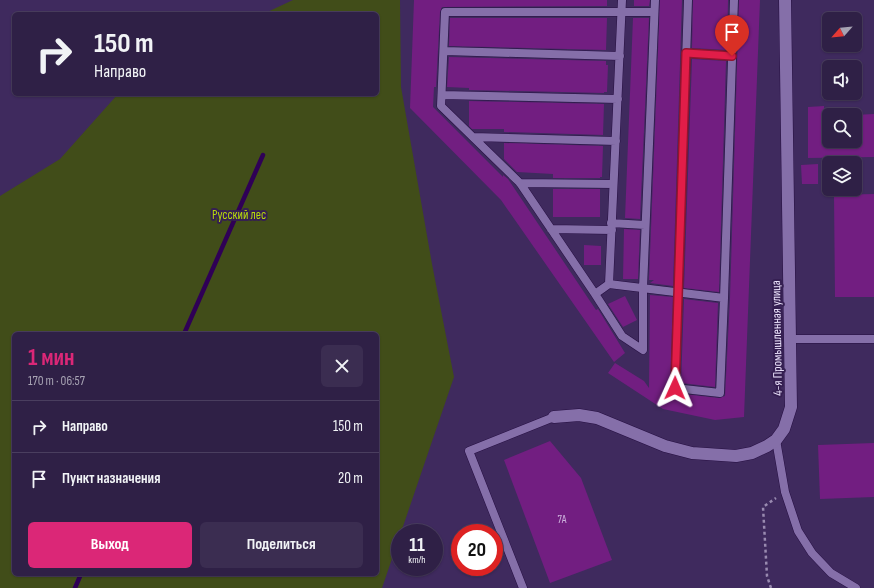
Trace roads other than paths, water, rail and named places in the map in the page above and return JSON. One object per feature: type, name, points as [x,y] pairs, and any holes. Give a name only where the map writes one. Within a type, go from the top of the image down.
[{"type":"street","name":"4-я Промышленная улица","points":[[776,440],[784,429],[791,407],[785,0]]},
{"type":"street","points":[[554,417],[578,415],[597,418],[665,446],[692,454],[736,456],[752,453],[776,440]]},
{"type":"lane","points":[[609,284],[622,0]]},
{"type":"lane","points":[[654,0],[654,12],[642,288],[643,350],[622,336],[520,183],[442,106],[442,96],[445,12],[654,12]]},
{"type":"lane","points":[[688,0],[677,292],[675,388],[720,393],[734,0]]},
{"type":"lane","points":[[444,51],[620,56]]},
{"type":"lane","points":[[686,53],[732,56]]},
{"type":"lane","points":[[442,96],[618,99]]},
{"type":"lane","points":[[473,137],[616,141]]},
{"type":"lane","points":[[520,183],[613,184]]},
{"type":"lane","points":[[551,229],[645,225]]},
{"type":"lane","points":[[595,294],[609,284],[724,298]]},
{"type":"lane","points":[[790,339],[874,339]]},
{"type":"lane","points":[[522,588],[469,451],[554,417]]},
{"type":"lane","points":[[776,440],[785,492],[798,531],[812,553],[831,573],[856,588]]},
{"type":"waterway","points":[[185,332],[263,155]]},
{"type":"waterway","points":[[75,588],[80,576]]},
{"type":"park label","name":"Русский лес","points":[[239,214]]}]
